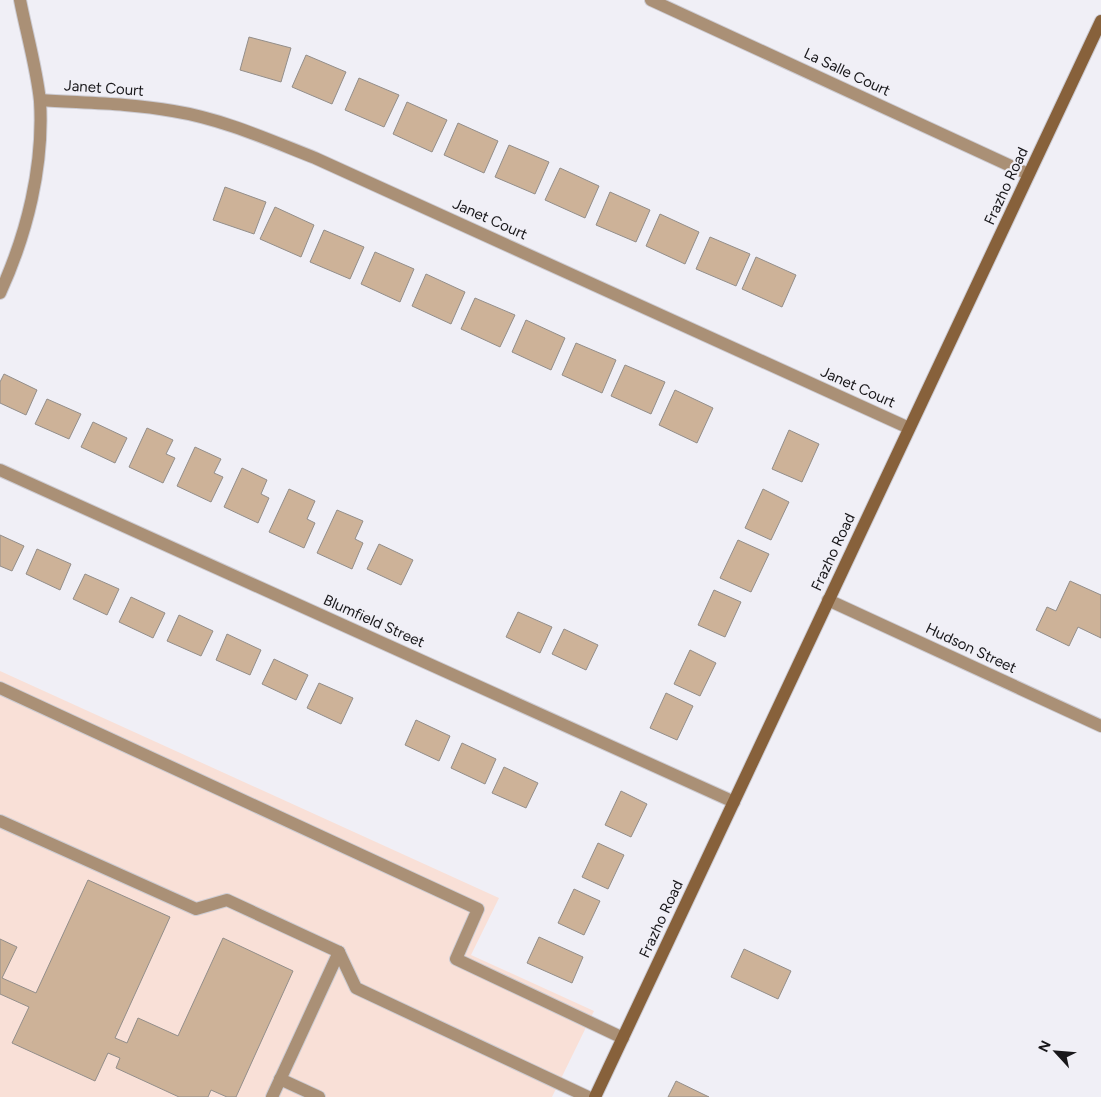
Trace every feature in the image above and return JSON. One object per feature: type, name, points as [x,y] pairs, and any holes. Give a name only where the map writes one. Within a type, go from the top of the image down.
[{"type":"street","points":[[0,293],[11,270],[33,192],[38,157],[40,100],[20,0]]},
{"type":"street","name":"La Salle Court","points":[[651,0],[1028,174]]},
{"type":"street","name":"Frazho Road","points":[[595,1097],[1101,21]]},
{"type":"street","name":"Janet Court","points":[[40,100],[134,106],[175,111],[224,123],[266,138],[315,158],[909,428]]},
{"type":"street","name":"Blumfield Street","points":[[0,470],[734,802]]},
{"type":"street","name":"Hudson Street","points":[[828,600],[1101,726]]},
{"type":"street","points":[[0,688],[478,909],[456,959],[624,1038]]},
{"type":"street","points":[[0,821],[196,909],[227,900],[339,952],[356,988],[588,1097]]},
{"type":"street","points":[[272,1097],[339,952]]},
{"type":"street","points":[[280,1079],[319,1097]]},
{"type":"shaded area","points":[[0,671],[499,898],[471,955],[594,1011],[552,1097],[0,1097]]},
{"type":"building","points":[[249,37],[291,48],[281,82],[240,70]]},
{"type":"building","points":[[306,55],[346,72],[332,104],[292,87]]},
{"type":"building","points":[[359,78],[399,95],[384,127],[345,110]]},
{"type":"building","points":[[407,102],[447,120],[432,152],[393,134]]},
{"type":"building","points":[[458,123],[498,141],[484,173],[444,155]]},
{"type":"building","points":[[509,145],[549,162],[535,194],[495,177]]},
{"type":"building","points":[[560,168],[599,186],[585,218],[545,200]]},
{"type":"building","points":[[225,187],[266,202],[254,234],[213,220]]},
{"type":"building","points":[[610,192],[650,210],[636,242],[596,225]]},
{"type":"building","points":[[275,207],[314,225],[301,257],[260,239]]},
{"type":"building","points":[[660,214],[699,232],[685,264],[646,246]]},
{"type":"building","points":[[324,230],[364,247],[350,279],[310,262]]},
{"type":"building","points":[[710,237],[750,254],[736,286],[696,269]]},
{"type":"building","points":[[375,252],[414,269],[400,302],[361,284]]},
{"type":"building","points":[[756,257],[796,275],[782,307],[742,289]]},
{"type":"building","points":[[426,274],[465,292],[451,324],[412,306]]},
{"type":"building","points":[[475,298],[515,315],[500,347],[461,329]]},
{"type":"building","points":[[526,320],[565,338],[551,370],[512,352]]},
{"type":"building","points":[[576,343],[616,360],[602,393],[562,375]]},
{"type":"building","points":[[625,365],[665,382],[651,414],[611,396]]},
{"type":"building","points":[[4,374],[37,390],[26,415],[0,403],[0,382]]},
{"type":"building","points":[[675,390],[713,408],[697,443],[659,425]]},
{"type":"building","points":[[47,399],[81,414],[69,439],[35,424]]},
{"type":"building","points":[[93,422],[127,438],[115,463],[81,447]]},
{"type":"building","points":[[147,428],[173,440],[166,454],[175,458],[163,483],[129,467]]},
{"type":"building","points":[[789,430],[819,444],[802,482],[772,469]]},
{"type":"building","points":[[195,447],[221,459],[214,473],[223,477],[211,502],[177,486]]},
{"type":"building","points":[[242,468],[267,480],[261,494],[269,498],[258,523],[224,507]]},
{"type":"building","points":[[289,489],[315,501],[307,519],[315,523],[304,548],[269,532]]},
{"type":"building","points":[[763,489],[789,502],[771,540],[745,528]]},
{"type":"building","points":[[337,510],[363,521],[355,539],[363,543],[352,569],[317,553]]},
{"type":"building","points":[[0,535],[24,546],[12,571],[0,566]]},
{"type":"building","points":[[738,540],[769,554],[751,592],[720,578]]},
{"type":"building","points":[[379,544],[413,560],[401,585],[367,569]]},
{"type":"building","points":[[37,549],[71,564],[60,590],[26,574]]},
{"type":"building","points":[[85,574],[119,589],[107,615],[73,599]]},
{"type":"building","points":[[1070,581],[1101,595],[1101,638],[1078,627],[1069,646],[1036,630],[1047,607],[1056,611]]},
{"type":"building","points":[[714,590],[741,602],[725,637],[698,625]]},
{"type":"building","points":[[131,597],[165,613],[153,638],[119,622]]},
{"type":"building","points":[[518,612],[552,627],[540,653],[506,637]]},
{"type":"building","points":[[179,615],[213,631],[201,656],[167,641]]},
{"type":"building","points":[[564,629],[598,645],[586,670],[552,654]]},
{"type":"building","points":[[227,634],[261,650],[250,675],[216,660]]},
{"type":"building","points":[[690,650],[716,663],[700,696],[674,684]]},
{"type":"building","points":[[274,659],[308,675],[296,700],[262,684]]},
{"type":"building","points":[[319,683],[353,698],[341,724],[307,708]]},
{"type":"building","points":[[666,693],[693,706],[677,740],[650,728]]},
{"type":"building","points":[[416,720],[450,736],[439,761],[405,745]]},
{"type":"building","points":[[462,743],[496,759],[485,784],[451,768]]},
{"type":"building","points":[[504,767],[538,783],[526,808],[492,793]]},
{"type":"building","points":[[621,791],[647,804],[631,837],[605,825]]},
{"type":"building","points":[[598,843],[624,855],[608,889],[582,877]]},
{"type":"building","points":[[88,880],[170,917],[115,1038],[127,1043],[138,1018],[178,1036],[223,938],[293,971],[236,1097],[227,1097],[211,1090],[208,1097],[179,1097],[116,1068],[120,1058],[108,1053],[95,1081],[12,1043],[29,1007],[0,994],[0,939],[17,947],[2,978],[36,993]]},
{"type":"building","points":[[574,889],[600,901],[584,935],[558,923]]},
{"type":"building","points":[[539,937],[583,957],[572,983],[527,963]]},
{"type":"building","points":[[744,949],[791,971],[778,999],[731,977]]},
{"type":"building","points":[[676,1081],[709,1097],[668,1097]]}]
